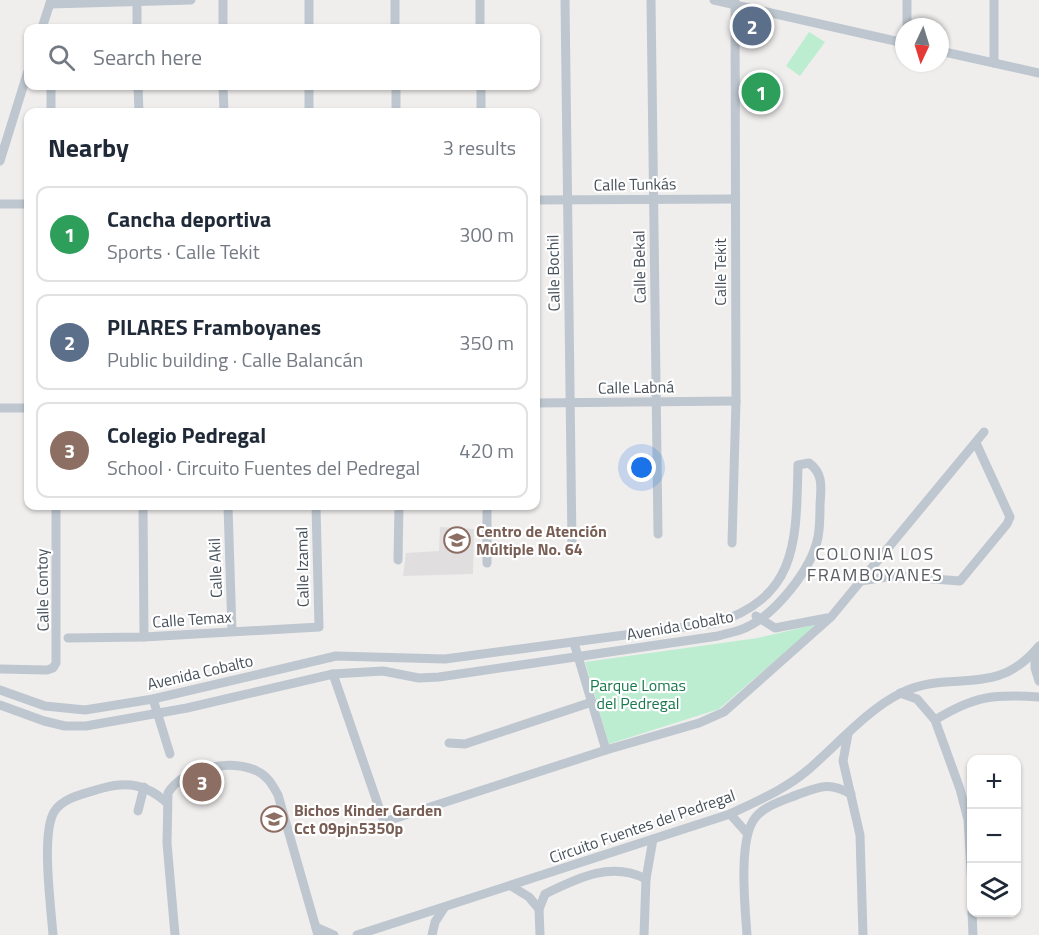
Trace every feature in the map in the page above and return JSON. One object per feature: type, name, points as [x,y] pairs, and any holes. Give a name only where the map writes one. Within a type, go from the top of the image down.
[{"type":"street","points":[[137,0],[137,24]]},
{"type":"street","points":[[43,24],[50,2],[191,0]]},
{"type":"street","points":[[223,0],[223,24]]},
{"type":"street","points":[[309,0],[309,24]]},
{"type":"street","points":[[395,0],[395,24]]},
{"type":"street","points":[[480,0],[480,24]]},
{"type":"street","name":"Calle Bochil","points":[[565,0],[572,545]]},
{"type":"street","name":"Calle Bekal","points":[[651,0],[658,534]]},
{"type":"street","points":[[714,0],[734,2],[895,42]]},
{"type":"street","points":[[907,18],[908,0]]},
{"type":"street","points":[[994,0],[994,63]]},
{"type":"street","name":"Calle Tekit","points":[[732,543],[736,401],[734,2]]},
{"type":"street","points":[[949,53],[1039,74]]},
{"type":"street","points":[[0,161],[24,83]]},
{"type":"street","points":[[51,90],[51,108]]},
{"type":"street","points":[[138,90],[139,108]]},
{"type":"street","points":[[223,90],[224,108]]},
{"type":"street","points":[[309,90],[309,108]]},
{"type":"street","points":[[396,90],[396,108]]},
{"type":"street","points":[[481,90],[481,108]]},
{"type":"street","name":"Calle Tunkás","points":[[540,200],[735,199]]},
{"type":"street","points":[[0,204],[24,204]]},
{"type":"street","name":"Calle Labná","points":[[540,403],[736,401]]},
{"type":"street","points":[[0,408],[24,408]]},
{"type":"street","points":[[333,674],[384,822],[606,750],[699,723],[724,712],[831,617],[984,432]]},
{"type":"street","points":[[860,581],[894,576],[952,582],[964,578],[1007,524],[1010,517],[976,443]]},
{"type":"street","name":"Avenida Cobalto","points":[[0,690],[64,710],[103,708],[153,699],[336,656],[445,659],[715,623],[751,609],[774,586],[788,563],[796,536],[798,465],[809,463],[818,469],[822,482],[818,539],[803,572],[781,602],[760,620],[744,629],[718,636],[439,677],[419,678],[382,672],[333,674],[114,723],[65,726],[0,705]]},
{"type":"street","name":"Calle Contoy","points":[[0,669],[47,670],[53,668],[56,663],[56,510]]},
{"type":"street","points":[[143,510],[144,637]]},
{"type":"street","name":"Calle Akil","points":[[228,510],[231,631]]},
{"type":"street","name":"Calle Izamal","points":[[316,510],[319,627]]},
{"type":"street","points":[[398,560],[399,510]]},
{"type":"street","points":[[487,510],[488,563]]},
{"type":"street","points":[[751,609],[760,620],[775,628],[831,617]]},
{"type":"street","name":"Calle Temax","points":[[68,638],[144,637],[319,627]]},
{"type":"street","points":[[574,643],[606,750]]},
{"type":"street","points":[[1037,648],[1035,669],[1039,681]]},
{"type":"street","name":"Circuito Fuentes del Pedregal","points":[[357,935],[730,814],[768,796],[808,770],[848,732],[900,693],[923,686],[988,679],[1006,674],[1021,665],[1037,648]]},
{"type":"street","points":[[900,693],[917,699],[935,720],[960,789],[968,820],[971,863]]},
{"type":"street","points":[[935,720],[965,702],[996,696],[1039,697]]},
{"type":"street","points":[[153,699],[170,754]]},
{"type":"street","points":[[449,743],[465,744],[592,702]]},
{"type":"street","points":[[848,732],[843,761],[860,835],[863,935]]},
{"type":"street","points":[[175,935],[166,802],[173,784],[183,777],[235,765],[260,772],[270,781],[278,795],[317,931],[334,935]]},
{"type":"street","points":[[53,935],[48,857],[49,827],[54,811],[66,801],[110,786],[127,784],[154,791],[166,802]]},
{"type":"street","points":[[747,935],[747,833],[755,818],[765,808],[820,787],[836,786],[850,794]]},
{"type":"street","points":[[138,811],[144,787]]},
{"type":"street","points":[[730,814],[747,833]]},
{"type":"street","points":[[644,935],[646,879],[653,839]]},
{"type":"street","points":[[540,935],[539,909],[545,894],[582,876],[612,870],[631,871],[646,879]]},
{"type":"street","points":[[511,886],[529,897],[539,909]]},
{"type":"street","points":[[432,935],[435,922],[444,908]]},
{"type":"street","points":[[972,917],[973,935]]},
{"type":"shaded area","name":"Centro de Atención Múltiple No. 64","points":[[440,527],[474,529],[473,574],[403,576],[406,553],[439,551]]},
{"type":"green space","points":[[809,32],[825,42],[800,76],[786,66]]},
{"type":"green space","points":[[775,74],[784,90],[745,109],[739,94]]},
{"type":"green space","name":"Parque Lomas del Pedregal","points":[[818,624],[719,709],[609,744],[585,662],[758,638]]},
{"type":"place","name":"PILARES Framboyanes","points":[[752,26]]},
{"type":"place","name":"Cancha deportiva","points":[[761,92]]},
{"type":"place","name":"Centro de Atención Múltiple No. 64","points":[[457,540]]},
{"type":"place","name":"Colegio Pedregal","points":[[202,782]]},
{"type":"place","name":"Bichos Kinder Garden Cct 09pjn5350p","points":[[274,819]]},
{"type":"district","name":"COLONIA LOS FRAMBOYANES","points":[[875,563]]}]
